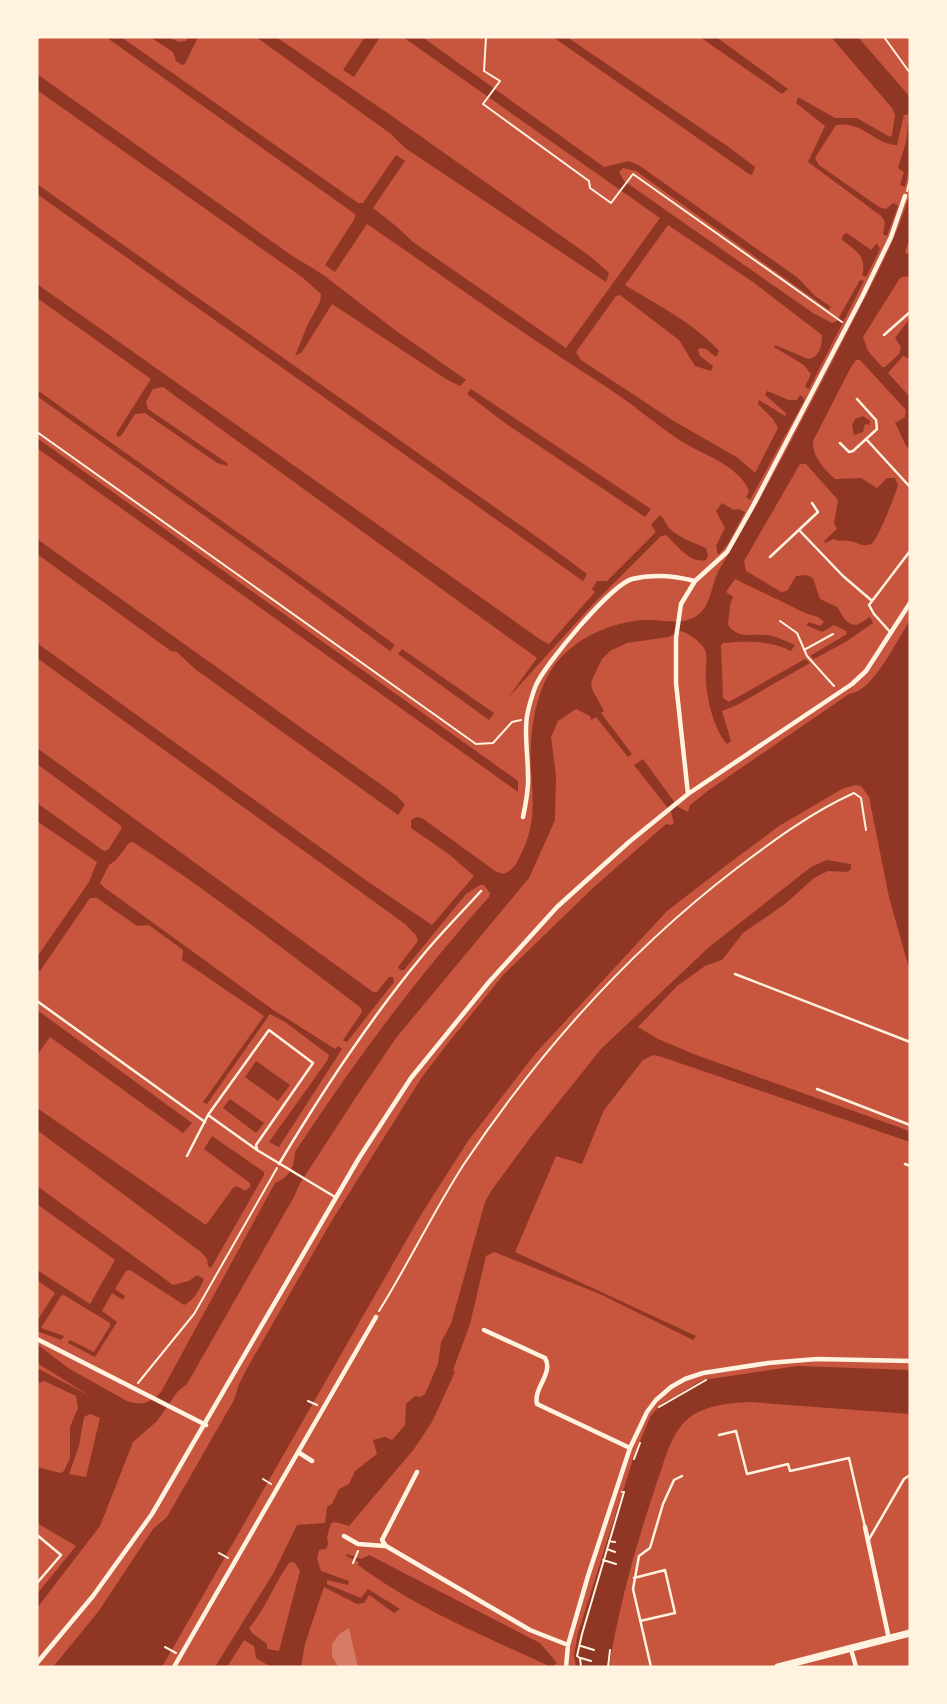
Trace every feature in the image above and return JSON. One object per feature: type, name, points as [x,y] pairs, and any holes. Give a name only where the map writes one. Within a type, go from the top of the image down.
[{"type":"main road","points":[[778,1667],[910,1633]]},
{"type":"street","points":[[688,794],[679,721],[676,638],[681,604],[695,581],[727,552],[754,504],[863,295],[891,237],[905,196]]},
{"type":"street","points":[[523,817],[528,793],[527,720],[536,685],[545,670],[580,627],[620,586],[633,579],[650,577],[695,581]]},
{"type":"street","points":[[37,1663],[93,1596],[152,1514],[206,1425],[335,1197],[411,1078],[489,982],[557,907],[629,842],[688,794],[840,692],[866,671],[910,603]]},
{"type":"street","points":[[174,1667],[376,1317]]},
{"type":"street","points":[[484,1330],[545,1358],[548,1362],[536,1395],[537,1404],[630,1448]]},
{"type":"street","points":[[37,1339],[206,1425]]},
{"type":"street","points":[[566,1667],[568,1645],[588,1576],[630,1448],[647,1412],[656,1400],[685,1379],[724,1369],[817,1359],[910,1361]]},
{"type":"street","points":[[298,1451],[313,1461]]},
{"type":"street","points":[[417,1472],[382,1540],[386,1546],[530,1630],[568,1645]]},
{"type":"street","points":[[865,1527],[889,1640]]},
{"type":"street","points":[[344,1536],[358,1544],[386,1546]]},
{"type":"street","points":[[851,1649],[856,1667]]},
{"type":"lane","points":[[884,335],[910,312]]},
{"type":"lane","points":[[841,443],[849,452],[874,433],[876,420],[858,399]]},
{"type":"lane","points":[[867,440],[910,487]]},
{"type":"lane","points":[[770,558],[818,512],[812,503]]},
{"type":"lane","points":[[799,530],[843,576],[871,600]]},
{"type":"lane","points":[[891,633],[871,609],[871,600],[910,551]]},
{"type":"lane","points":[[279,1164],[318,1098],[423,954],[481,891]]},
{"type":"lane","points":[[736,974],[910,1042]]},
{"type":"lane","points":[[37,1001],[205,1122]]},
{"type":"lane","points":[[187,1156],[208,1115],[269,1030],[313,1063],[256,1145],[257,1150]]},
{"type":"lane","points":[[817,1089],[910,1125]]},
{"type":"lane","points":[[208,1115],[257,1150],[335,1197]]},
{"type":"lane","points":[[905,1164],[910,1166]]},
{"type":"lane","points":[[719,1435],[736,1431],[747,1474],[788,1464],[790,1471],[849,1458],[865,1527]]},
{"type":"lane","points":[[868,1541],[904,1479],[910,1475]]},
{"type":"lane","points":[[651,1667],[633,1590],[634,1578],[639,1556],[650,1548],[663,1504],[674,1480],[682,1476]]},
{"type":"lane","points":[[37,1535],[61,1555],[37,1583]]},
{"type":"lane","points":[[634,1578],[665,1570],[675,1613],[640,1621]]},
{"type":"path","points":[[486,37],[484,71],[500,81],[483,104],[589,181],[590,188],[611,203],[633,174],[842,322]]},
{"type":"path","points":[[884,37],[910,73]]},
{"type":"path","points":[[905,196],[910,179]]},
{"type":"path","points":[[37,432],[477,744],[493,743],[512,722],[527,720]]},
{"type":"path","points":[[780,621],[796,633],[803,650],[840,692]]},
{"type":"path","points":[[803,650],[833,634]]},
{"type":"path","points":[[376,1317],[419,1237],[497,1118],[584,1011],[650,940],[761,849],[813,814],[854,793],[861,799],[866,830]]},
{"type":"path","points":[[134,1389],[194,1314],[279,1164]]},
{"type":"path","points":[[656,1412],[660,1406],[708,1379]]},
{"type":"path","points":[[308,1401],[323,1409]]},
{"type":"path","points":[[634,1459],[643,1435]]},
{"type":"path","points":[[263,1479],[277,1487]]},
{"type":"path","points":[[581,1667],[578,1656],[580,1646],[602,1560],[624,1492],[621,1491]]},
{"type":"path","points":[[608,1540],[615,1542]]},
{"type":"path","points":[[606,1549],[615,1552]]},
{"type":"path","points":[[219,1553],[234,1562]]},
{"type":"path","points":[[354,1563],[357,1553]]},
{"type":"path","points":[[602,1560],[616,1564]]},
{"type":"path","points":[[580,1646],[594,1650]]},
{"type":"path","points":[[164,1647],[181,1656]]},
{"type":"path","points":[[608,1667],[610,1650]]},
{"type":"path","points":[[580,1658],[592,1661]]},
{"type":"shaded area","points":[[106,37],[121,37],[358,203],[363,203],[396,155],[405,161],[373,208],[413,242],[566,348],[660,218],[403,37],[422,37],[604,167],[629,161],[640,166],[798,278],[815,296],[831,307],[829,310],[636,171],[623,168],[619,172],[624,181],[813,313],[832,323],[837,321],[860,280],[864,281],[809,389],[805,387],[811,374],[804,365],[774,347],[775,345],[808,359],[820,350],[822,335],[753,282],[668,225],[625,285],[675,315],[719,351],[716,357],[706,349],[698,350],[700,356],[713,366],[711,371],[695,366],[679,340],[620,295],[616,296],[576,352],[581,360],[672,420],[738,458],[755,473],[778,428],[758,404],[759,400],[785,416],[786,413],[765,395],[767,391],[789,400],[797,400],[800,395],[804,398],[750,500],[746,497],[749,491],[744,482],[728,467],[678,439],[614,392],[367,224],[335,272],[325,265],[355,214]]},
{"type":"shaded area","points":[[150,37],[168,37],[179,42],[186,41],[189,37],[198,37],[185,64],[182,65],[176,61],[173,52]]},
{"type":"shaded area","points":[[256,37],[276,37],[392,116],[591,257],[609,273],[606,282],[405,148],[391,134]]},
{"type":"shaded area","points":[[365,37],[380,37],[354,77],[343,70]]},
{"type":"shaded area","points":[[553,37],[567,37],[730,148],[755,167],[752,175],[749,174]]},
{"type":"shaded area","points":[[700,37],[716,37],[788,89],[782,94]]},
{"type":"shaded area","points":[[831,37],[858,37],[910,97],[910,166],[905,187],[900,185],[904,172],[898,168],[906,142],[909,114],[904,115],[897,145],[882,141],[854,126],[836,125],[815,158],[819,165],[879,207],[886,209],[893,203],[898,206],[887,236],[883,234],[885,222],[881,216],[808,162],[825,126],[796,103],[798,97],[835,118],[857,118],[890,137],[892,135],[895,115],[892,108]]},
{"type":"shaded area","points":[[37,74],[291,255],[322,274],[466,380],[460,386],[446,379],[332,304],[302,352],[295,356],[320,302],[321,294],[302,277],[37,90]]},
{"type":"shaded area","points":[[37,184],[544,542],[587,574],[583,581],[37,194]]},
{"type":"shaded area","points":[[910,193],[910,239],[905,251],[910,253],[910,278],[900,278],[863,337],[868,351],[885,367],[899,354],[901,347],[895,338],[910,318],[910,359],[903,356],[888,373],[910,397],[910,450],[895,423],[905,417],[906,410],[860,360],[856,360],[851,367],[813,441],[817,457],[835,479],[861,478],[877,488],[887,478],[895,478],[898,485],[882,526],[874,541],[868,545],[834,539],[825,543],[837,529],[834,523],[838,500],[806,464],[800,464],[744,561],[746,571],[781,592],[787,591],[796,576],[806,575],[813,578],[820,599],[837,607],[847,621],[857,625],[870,617],[873,623],[814,659],[810,656],[847,634],[846,631],[834,625],[822,632],[806,625],[809,622],[820,626],[824,622],[735,579],[726,592],[733,597],[728,625],[745,635],[773,636],[795,645],[791,651],[766,643],[723,643],[723,698],[729,702],[805,659],[810,663],[722,711],[731,741],[727,744],[710,709],[704,648],[691,636],[681,631],[668,637],[627,643],[610,651],[602,659],[591,682],[592,689],[604,711],[601,713],[632,754],[628,757],[596,717],[591,720],[590,716],[576,709],[558,721],[551,737],[556,776],[555,820],[529,878],[396,1038],[358,1094],[299,1185],[187,1384],[178,1391],[157,1421],[133,1442],[100,1526],[37,1608],[37,1594],[76,1546],[37,1523],[37,1467],[60,1473],[64,1471],[70,1458],[70,1427],[78,1408],[76,1396],[44,1381],[37,1384],[37,1368],[90,1396],[37,1363],[37,1344],[68,1368],[127,1401],[146,1402],[161,1392],[275,1183],[290,1171],[295,1152],[387,1021],[490,893],[484,885],[480,885],[466,894],[404,970],[400,970],[398,967],[418,941],[405,924],[37,658],[37,643],[432,925],[474,876],[450,855],[411,828],[411,820],[422,818],[495,871],[503,874],[514,867],[531,827],[532,728],[538,699],[550,672],[571,648],[598,631],[644,620],[688,620],[704,609],[719,570],[785,453],[890,247]],"holes":[[[90,1414],[100,1418],[86,1477],[69,1474],[79,1446],[84,1417]]]},
{"type":"shaded area","points":[[847,233],[871,250],[877,243],[880,249],[866,277],[862,275],[863,263],[859,254],[842,240]]},
{"type":"shaded area","points":[[37,284],[549,644],[595,592],[592,589],[597,581],[607,581],[656,532],[651,525],[660,515],[674,532],[706,548],[708,556],[706,560],[695,559],[684,553],[666,535],[661,536],[594,603],[507,699],[537,658],[163,387],[153,389],[146,402],[148,409],[228,466],[217,463],[145,413],[135,414],[118,437],[116,434],[151,379],[37,298]]},
{"type":"shaded area","points":[[471,389],[651,509],[645,517],[505,423],[467,394]]},
{"type":"shaded area","points":[[37,390],[395,645],[390,651],[37,396]]},
{"type":"shaded area","points":[[863,416],[870,421],[870,425],[865,424],[863,432],[854,435],[852,425],[855,419]]},
{"type":"shaded area","points":[[37,438],[518,781],[518,792],[37,448]]},
{"type":"shaded area","points":[[722,503],[734,510],[745,512],[728,544],[718,555],[716,546],[725,528],[716,511]]},
{"type":"shaded area","points":[[37,539],[397,796],[405,805],[398,815],[195,669],[177,652],[171,651],[37,554]]},
{"type":"shaded area","points":[[910,620],[910,972],[889,897],[869,797],[861,786],[842,789],[779,826],[667,911],[534,1055],[468,1141],[422,1213],[162,1667],[53,1667],[98,1612],[153,1529],[167,1517],[234,1400],[249,1365],[331,1222],[422,1077],[504,974],[594,887],[666,824],[674,823],[671,812],[634,765],[643,759],[678,807],[688,812],[690,805],[709,790],[867,684],[884,664]]},
{"type":"shaded area","points":[[402,649],[494,713],[489,720],[398,654]]},
{"type":"shaded area","points":[[37,748],[373,992],[377,992],[389,977],[393,977],[394,982],[347,1042],[343,1040],[362,1012],[361,1008],[248,923],[133,842],[109,865],[100,883],[105,888],[272,1009],[335,1049],[338,1046],[342,1049],[279,1147],[269,1142],[329,1055],[285,1022],[270,1014],[207,1104],[203,1102],[264,1016],[182,960],[183,950],[149,925],[137,926],[97,898],[90,898],[40,971],[37,969],[37,957],[89,882],[97,862],[37,821],[37,803],[104,851],[108,850],[122,828],[37,764]]},
{"type":"shaded area","points":[[827,860],[851,864],[851,869],[847,872],[828,871],[814,878],[785,904],[743,933],[722,960],[705,966],[677,986],[638,1027],[658,1039],[696,1055],[904,1129],[910,1132],[910,1142],[662,1057],[653,1055],[643,1060],[604,1110],[582,1164],[556,1156],[515,1252],[696,1336],[693,1340],[600,1294],[494,1252],[486,1256],[470,1324],[453,1370],[455,1372],[432,1422],[414,1449],[349,1526],[331,1523],[326,1549],[319,1550],[317,1559],[321,1571],[349,1581],[348,1585],[327,1580],[327,1584],[361,1598],[368,1589],[400,1609],[394,1613],[369,1595],[364,1603],[357,1604],[324,1587],[305,1644],[301,1667],[271,1667],[256,1658],[254,1646],[244,1640],[227,1667],[215,1667],[274,1572],[297,1525],[325,1523],[327,1507],[332,1504],[339,1489],[349,1484],[355,1471],[377,1454],[373,1440],[385,1437],[392,1440],[405,1425],[406,1404],[415,1396],[425,1394],[438,1364],[441,1342],[451,1324],[485,1202],[533,1134],[601,1049],[708,948],[811,867]],"holes":[[[294,1562],[300,1571],[279,1651],[267,1649],[267,1644],[249,1628],[289,1563]]]},
{"type":"shaded area","points":[[37,1010],[192,1123],[183,1133],[50,1037],[37,1055]]},
{"type":"shaded area","points":[[256,1061],[290,1085],[278,1101],[245,1077]]},
{"type":"shaded area","points":[[230,1099],[264,1123],[256,1133],[223,1108]]},
{"type":"shaded area","points":[[37,1108],[206,1225],[233,1188],[237,1186],[245,1191],[250,1187],[250,1183],[204,1149],[212,1136],[264,1172],[264,1175],[211,1268],[201,1252],[37,1130]]},
{"type":"shaded area","points":[[37,1186],[173,1285],[189,1281],[197,1275],[204,1279],[196,1294],[184,1305],[130,1270],[126,1271],[115,1289],[125,1296],[123,1300],[112,1293],[102,1311],[117,1322],[95,1357],[68,1343],[70,1340],[94,1352],[110,1323],[64,1295],[41,1328],[64,1336],[61,1340],[37,1331],[37,1321],[55,1293],[37,1280],[37,1270],[90,1304],[115,1260],[37,1204]]},
{"type":"shaded area","points":[[797,1366],[910,1370],[910,1414],[750,1402],[710,1407],[689,1418],[672,1440],[649,1508],[623,1598],[609,1667],[576,1667],[574,1655],[578,1633],[634,1456],[650,1417],[660,1405],[703,1380]]},
{"type":"shaded area","points":[[347,1554],[361,1559],[369,1555],[540,1643],[557,1663],[551,1667],[476,1633],[381,1581],[358,1565],[359,1562],[346,1556]]},
{"type":"building","points":[[349,1628],[358,1667],[338,1667],[332,1656],[332,1644],[339,1634]]}]
